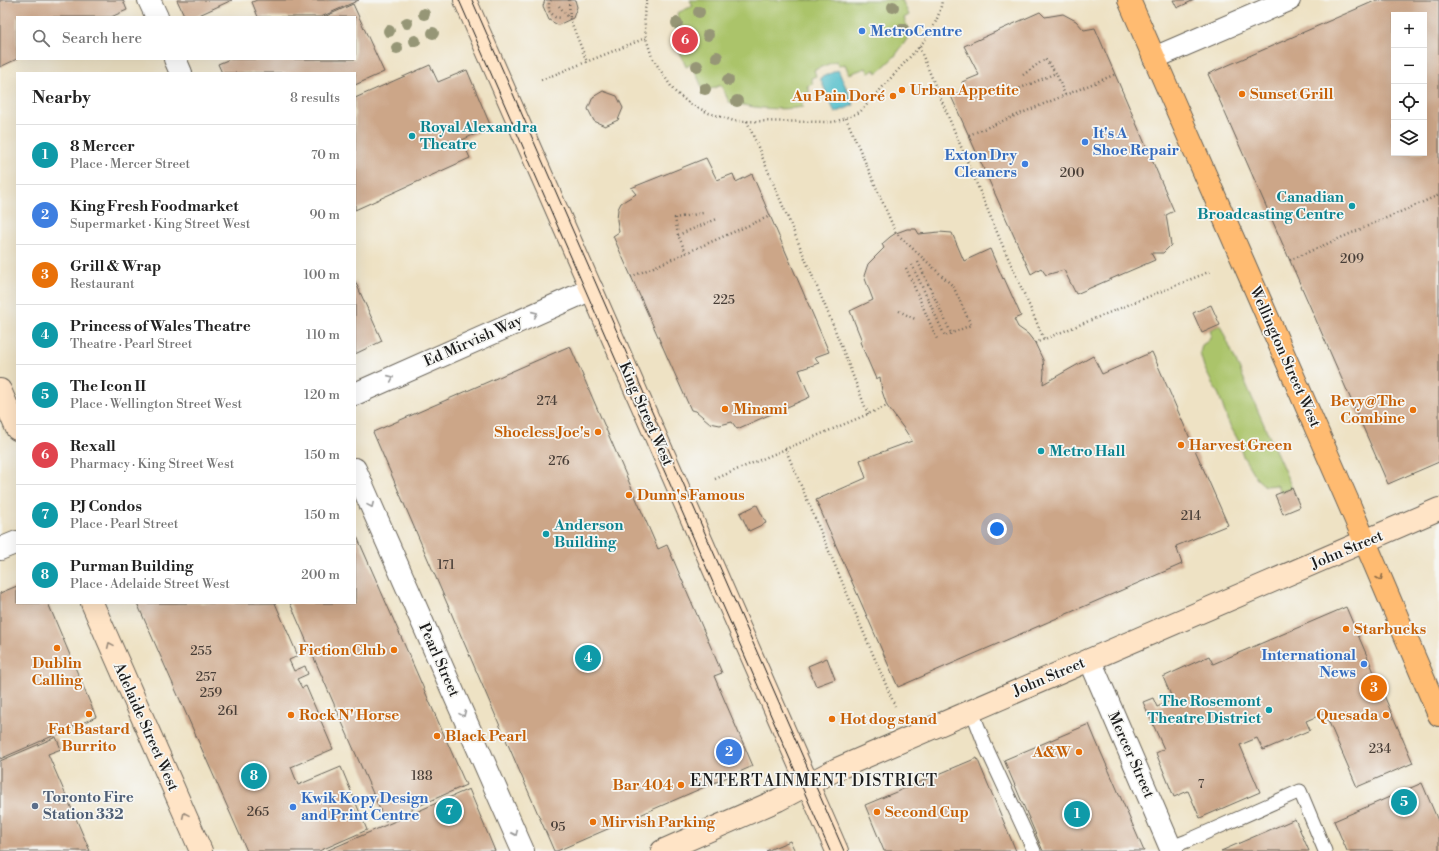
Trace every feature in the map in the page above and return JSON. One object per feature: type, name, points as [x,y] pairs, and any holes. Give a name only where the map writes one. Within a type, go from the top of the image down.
[{"type":"main road","name":"King Street West","points":[[465,0],[837,851]]},
{"type":"main road","name":"Wellington Street West","points":[[1129,0],[1439,715]]},
{"type":"main road","points":[[0,390],[16,427]]},
{"type":"main road","name":"John Street","points":[[662,851],[778,800],[837,770],[1439,509]]},
{"type":"main road","name":"Adelaide Street West","points":[[92,604],[201,851]]},
{"type":"street","points":[[149,0],[157,16]]},
{"type":"street","points":[[1154,58],[1289,0]]},
{"type":"street","points":[[175,60],[181,72]]},
{"type":"street","name":"Ed Mirvish Way","points":[[356,394],[592,289]]},
{"type":"street","name":"Pearl Street","points":[[356,471],[523,851]]},
{"type":"street","points":[[0,549],[16,542]]},
{"type":"street","name":"Mercer Street","points":[[1090,660],[1172,849]]},
{"type":"lane","points":[[972,711],[985,745],[1034,851]]},
{"type":"lane","points":[[1172,849],[1300,791],[1325,851]]},
{"type":"path","points":[[551,0],[549,2],[549,11],[555,17],[562,18]]},
{"type":"path","points":[[569,0],[570,19],[587,62]]},
{"type":"path","points":[[647,0],[644,14],[646,38],[652,57],[674,91],[690,104],[715,115],[734,121],[834,122],[860,112],[928,37],[942,0]]},
{"type":"path","points":[[559,6],[570,19]]},
{"type":"path","points":[[541,80],[646,38]]},
{"type":"path","points":[[919,47],[1002,244],[1044,339]]},
{"type":"path","points":[[1023,75],[1045,59],[1056,73],[1065,95]]},
{"type":"path","points":[[1016,90],[1056,73]]},
{"type":"path","points":[[969,135],[1116,74]]},
{"type":"path","points":[[846,118],[896,233],[953,286],[971,325],[945,336],[912,265]]},
{"type":"path","points":[[747,121],[831,320],[868,414]]},
{"type":"path","points":[[1290,260],[1439,195]]},
{"type":"path","points":[[686,253],[678,235],[675,218],[703,212]]},
{"type":"path","points":[[631,277],[770,216]]},
{"type":"path","points":[[678,235],[717,219]]},
{"type":"path","points":[[918,262],[951,334]]},
{"type":"path","points":[[906,268],[938,339]]},
{"type":"path","points":[[1035,343],[1211,271]]},
{"type":"path","points":[[899,311],[914,319]]},
{"type":"path","points":[[715,479],[887,406]]},
{"type":"path","points":[[785,448],[895,706]]},
{"type":"green space","points":[[690,0],[902,0],[909,15],[904,18],[910,35],[895,56],[877,73],[875,70],[868,72],[866,68],[849,74],[845,64],[839,66],[836,61],[814,70],[816,76],[811,78],[813,84],[807,86],[810,92],[804,94],[806,100],[801,103],[803,107],[775,109],[747,106],[729,102],[721,85],[704,92],[692,64],[686,67],[675,41],[680,39],[673,21],[678,19],[677,13],[693,6]]},
{"type":"green space","points":[[1220,325],[1292,488],[1281,492],[1277,485],[1265,486],[1256,478],[1243,456],[1238,440],[1228,422],[1219,395],[1204,367],[1200,353],[1202,345],[1208,341],[1211,335],[1210,330]]},
{"type":"water","points":[[838,70],[854,105],[835,113],[820,78]]},
{"type":"building","points":[[0,0],[123,0],[127,10],[113,16],[16,16],[16,59],[0,67]]},
{"type":"building","points":[[177,0],[232,0],[197,16],[185,16]]},
{"type":"building","points":[[257,0],[359,0],[323,16],[258,16],[252,2]]},
{"type":"building","points":[[545,0],[575,0],[577,7],[573,18],[558,25],[549,20],[543,6]]},
{"type":"building","points":[[1173,0],[1194,0],[1177,8]]},
{"type":"building","name":"Canadian Broadcasting Centre","points":[[1377,0],[1439,0],[1439,462],[1388,484],[1208,74]]},
{"type":"building","points":[[353,4],[384,72],[356,85],[356,72],[222,72],[218,64],[228,60],[356,60],[356,16],[326,16]]},
{"type":"building","points":[[1040,12],[1045,17],[1063,14],[1076,21],[1084,30],[1095,28],[1174,211],[1166,215],[1171,245],[1163,253],[1151,253],[1155,260],[1076,294],[1064,270],[1046,275],[1041,268],[1031,274],[951,96],[965,90],[962,82],[979,75],[964,46]]},
{"type":"building","name":"Royal Alexandra Theatre","points":[[430,65],[438,82],[467,70],[491,127],[462,140],[470,158],[356,210],[356,98]]},
{"type":"building","points":[[603,91],[617,96],[623,108],[618,120],[605,126],[594,121],[588,109],[593,97]]},
{"type":"building","points":[[706,158],[717,180],[733,174],[736,182],[752,174],[829,352],[815,357],[819,363],[799,370],[810,397],[737,429],[732,422],[720,425],[710,423],[696,411],[691,410],[613,236],[619,232],[617,220],[618,209],[621,203],[636,194],[631,188]]},
{"type":"building","name":"Metro Hall","points":[[907,229],[916,229],[919,234],[939,232],[952,233],[964,261],[990,249],[1021,316],[1014,319],[1018,327],[1028,334],[1035,343],[1043,360],[1043,384],[1093,356],[1102,374],[1152,352],[1228,525],[1176,546],[1182,564],[898,687],[816,500],[866,478],[860,460],[912,441],[887,406],[882,391],[880,377],[876,379],[860,342],[862,341],[850,311],[873,300],[864,276],[868,264],[884,248],[882,244],[896,233]]},
{"type":"building","points":[[356,283],[382,341],[356,354]]},
{"type":"building","points":[[1211,305],[1220,325],[1202,333],[1193,313]]},
{"type":"building","points":[[570,346],[658,549],[667,545],[722,673],[714,676],[753,766],[554,851],[373,432]]},
{"type":"building","points":[[1292,488],[1300,507],[1283,514],[1275,495]]},
{"type":"building","points":[[757,505],[766,523],[749,531],[740,513]]},
{"type":"building","points":[[356,534],[466,785],[385,821],[290,604],[356,604]]},
{"type":"building","points":[[16,586],[16,604],[48,604],[96,717],[0,759],[0,593]]},
{"type":"building","points":[[137,604],[275,604],[298,656],[289,660],[294,671],[305,666],[308,674],[297,679],[302,688],[306,686],[333,749],[291,767],[298,785],[341,767],[367,830],[319,851],[247,851]]},
{"type":"building","name":"The Rosemont Theatre District","points":[[1346,607],[1413,763],[1357,787],[1325,713],[1306,721],[1310,730],[1263,750],[1257,738],[1240,745],[1260,792],[1200,818],[1188,791],[1174,797],[1156,753],[1164,749],[1143,702],[1153,698],[1157,707],[1173,700],[1163,677],[1209,656],[1213,664]]},
{"type":"building","points":[[827,658],[835,679],[816,686],[808,666]]},
{"type":"building","points":[[1089,724],[1144,851],[1043,851],[1004,760]]},
{"type":"building","name":"Toronto Fire Station 332","points":[[56,737],[61,749],[48,754],[90,851],[0,851],[0,761]]},
{"type":"building","points":[[977,758],[1016,851],[884,851],[865,805]]},
{"type":"building","points":[[1422,783],[1439,823],[1439,851],[1347,851],[1334,821]]},
{"type":"building","points":[[469,789],[495,851],[326,851],[377,829]]},
{"type":"building","points":[[1295,819],[1309,851],[1221,851]]},
{"type":"building","points":[[790,841],[795,851],[766,851]]},
{"type":"tram line","points":[[459,0],[830,851]]},
{"type":"tram line","points":[[472,0],[844,851]]},
{"type":"place","name":"MetroCentre","points":[[862,31]]},
{"type":"place","name":"Rexall","points":[[685,40]]},
{"type":"place","name":"Urban Appetite","points":[[902,90]]},
{"type":"place","name":"Sunset Grill","points":[[1242,94]]},
{"type":"place","name":"Au Pain Doré","points":[[893,96]]},
{"type":"place","name":"Royal Alexandra Theatre","points":[[412,136]]},
{"type":"place","name":"It's A Shoe Repair","points":[[1085,142]]},
{"type":"place","name":"Exton Dry Cleaners","points":[[1025,164]]},
{"type":"place","name":"Canadian Broadcasting Centre","points":[[1352,206]]},
{"type":"place","name":"Minami","points":[[725,409]]},
{"type":"place","name":"Bevy@The Combine","points":[[1413,410]]},
{"type":"place","name":"Shoeless Joe's","points":[[598,432]]},
{"type":"place","name":"Harvest Green","points":[[1181,445]]},
{"type":"place","name":"Metro Hall","points":[[1041,451]]},
{"type":"place","name":"Dunn's Famous","points":[[629,495]]},
{"type":"place","name":"Anderson Building","points":[[546,534]]},
{"type":"place","name":"Starbucks","points":[[1346,629]]},
{"type":"place","name":"Dublin Calling","points":[[57,648]]},
{"type":"place","name":"Fiction Club","points":[[394,650]]},
{"type":"place","name":"Princess of Wales Theatre","points":[[588,658]]},
{"type":"place","name":"International News","points":[[1364,664]]},
{"type":"place","name":"Grill & Wrap","points":[[1374,688]]},
{"type":"place","name":"The Rosemont Theatre District","points":[[1269,710]]},
{"type":"place","name":"Fat Bastard Burrito","points":[[89,714]]},
{"type":"place","name":"Rock N' Horse","points":[[291,715]]},
{"type":"place","name":"Quesada","points":[[1386,715]]},
{"type":"place","name":"Hot dog stand","points":[[832,719]]},
{"type":"place","name":"Black Pearl","points":[[437,736]]},
{"type":"place","name":"King Fresh Foodmarket","points":[[729,752]]},
{"type":"place","name":"A&W","points":[[1079,752]]},
{"type":"place","name":"Purman Building","points":[[254,776]]},
{"type":"place","name":"Bar 404","points":[[681,785]]},
{"type":"place","name":"The Icon II","points":[[1404,802]]},
{"type":"place","name":"Toronto Fire Station 332","points":[[35,806]]},
{"type":"place","name":"Kwik Kopy Design and Print Centre","points":[[293,807]]},
{"type":"place","name":"PJ Condos","points":[[449,811]]},
{"type":"place","name":"Second Cup","points":[[877,812]]},
{"type":"place","name":"8 Mercer","points":[[1077,814]]},
{"type":"place","name":"Mirvish Parking","points":[[593,822]]},
{"type":"district","name":"ENTERTAINMENT DISTRICT","points":[[814,781]]}]
